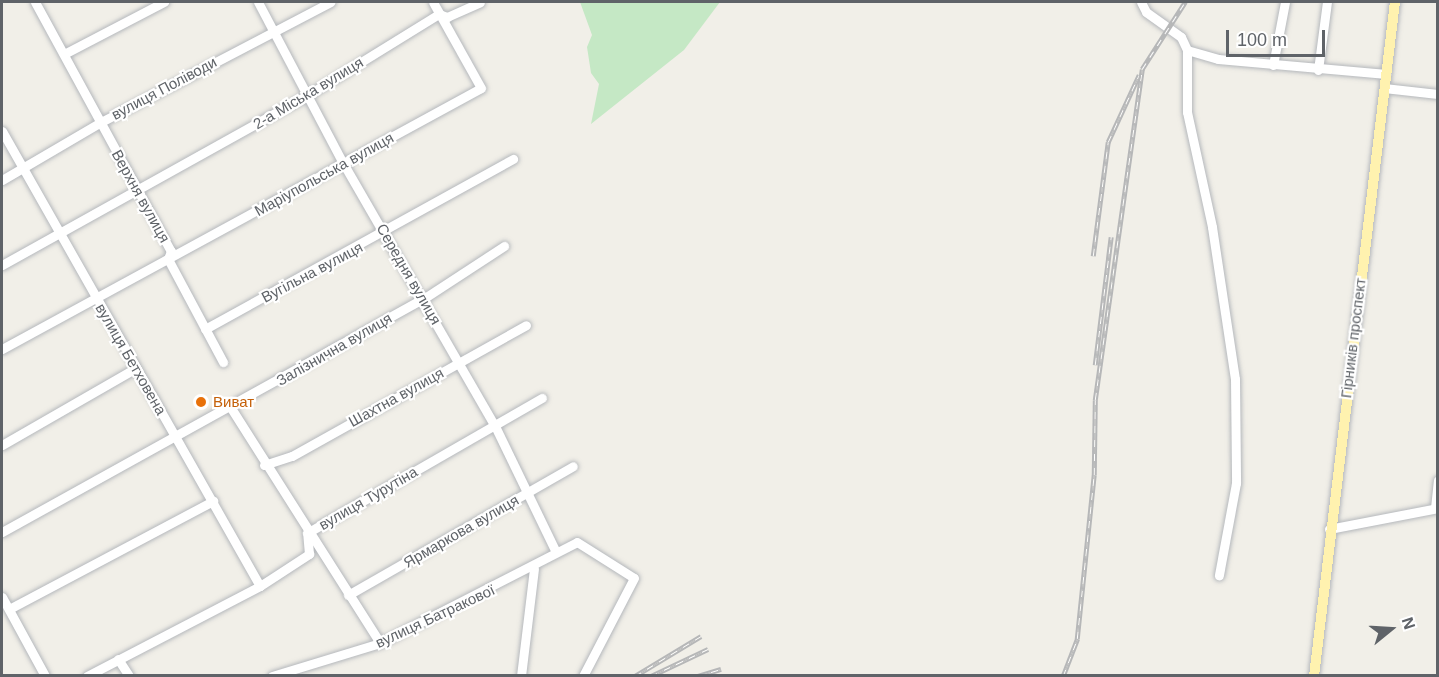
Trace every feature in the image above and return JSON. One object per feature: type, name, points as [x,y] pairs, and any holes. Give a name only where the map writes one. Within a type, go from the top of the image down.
[{"type":"main road","name":"Гірників проспект","points":[[1314,675],[1329,529],[1395,2]]},
{"type":"street","name":"Верхня вулиця","points":[[35,2],[135,189],[171,251],[168,259],[224,362]]},
{"type":"street","points":[[64,54],[164,2]]},
{"type":"street","name":"Середня вулиця","points":[[258,2],[275,30],[306,96],[343,163],[495,426],[555,550]]},
{"type":"street","name":"вулиця Поліводи","points":[[2,180],[100,122],[331,2]]},
{"type":"street","points":[[433,2],[439,14]]},
{"type":"street","name":"2-а Міська вулиця","points":[[60,234],[135,189],[306,96],[439,14],[447,17],[480,2]]},
{"type":"street","points":[[1141,2],[1146,12],[1181,37],[1187,50],[1187,112],[1212,227],[1235,379],[1236,483],[1219,575]]},
{"type":"street","points":[[1273,65],[1285,2]]},
{"type":"street","points":[[1318,70],[1327,2]]},
{"type":"street","name":"Маріупольська вулиця","points":[[96,298],[481,88],[439,14]]},
{"type":"street","points":[[1187,50],[1273,65],[1386,74]]},
{"type":"street","points":[[1384,88],[1437,94]]},
{"type":"street","name":"вулиця Бетховена","points":[[2,131],[260,586]]},
{"type":"street","name":"Вугільна вулиця","points":[[205,329],[385,233],[513,159]]},
{"type":"street","points":[[2,266],[60,234]]},
{"type":"street","name":"Залізнична вулиця","points":[[2,532],[175,436],[231,408],[423,299],[504,246]]},
{"type":"street","points":[[2,350],[96,298]]},
{"type":"street","name":"Шахтна вулиця","points":[[264,465],[292,456],[526,325]]},
{"type":"street","points":[[2,445],[136,368]]},
{"type":"street","name":"вулиця Турутіна","points":[[87,675],[260,586],[309,554],[307,533],[542,398]]},
{"type":"street","points":[[231,408],[307,533],[380,643]]},
{"type":"street","name":"Ярмаркова вулиця","points":[[348,595],[573,466]]},
{"type":"street","points":[[1329,529],[1436,508],[1437,480]]},
{"type":"street","points":[[11,608],[213,501]]},
{"type":"street","points":[[555,550],[577,542],[634,578],[583,675]]},
{"type":"street","name":"вулиця Батракової","points":[[272,675],[380,643],[534,569],[555,550]]},
{"type":"street","points":[[521,675],[534,569]]},
{"type":"street","points":[[2,597],[11,608],[45,675]]},
{"type":"street","points":[[118,659],[129,675]]},
{"type":"green space","points":[[580,2],[720,2],[684,50],[591,124],[599,84],[591,73],[587,47],[592,35]]},
{"type":"railway","points":[[1063,676],[1077,639],[1094,475],[1095,400],[1142,69],[1185,2]]},
{"type":"railway","points":[[1093,256],[1108,142],[1139,75]]},
{"type":"railway","points":[[1095,365],[1111,237]]},
{"type":"railway","points":[[635,676],[701,636]]},
{"type":"railway","points":[[651,676],[708,649]]},
{"type":"railway","points":[[698,676],[721,669]]},
{"type":"place","name":"Виват","points":[[201,402]]}]
